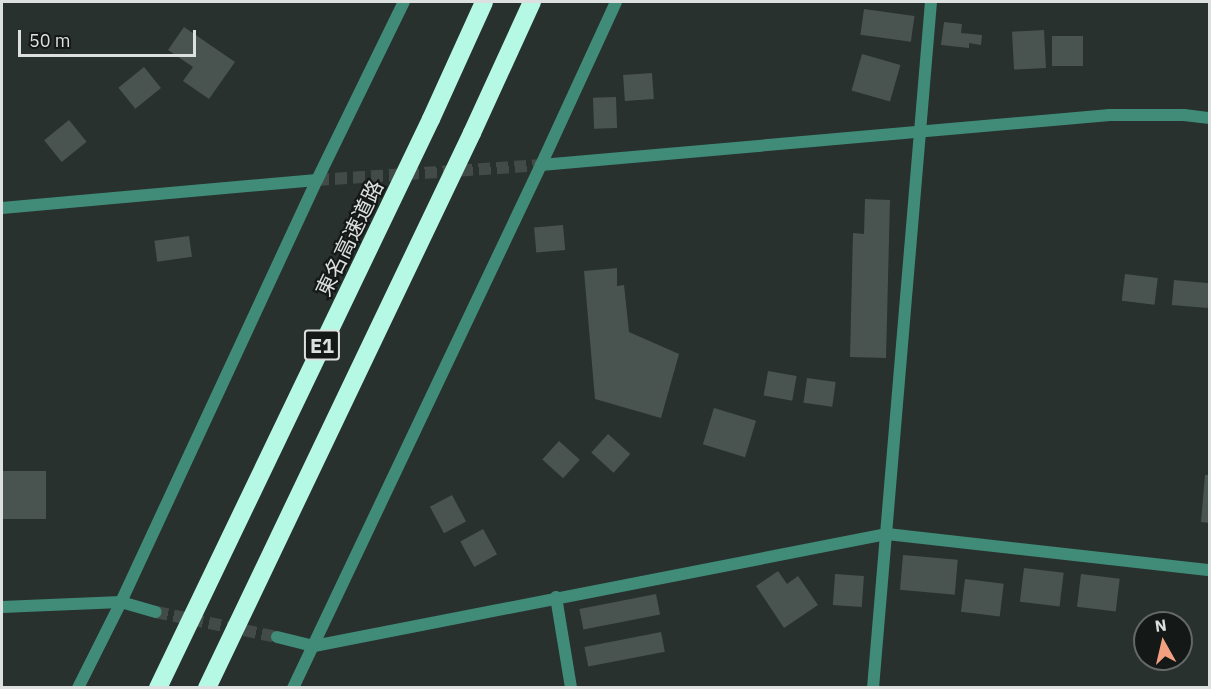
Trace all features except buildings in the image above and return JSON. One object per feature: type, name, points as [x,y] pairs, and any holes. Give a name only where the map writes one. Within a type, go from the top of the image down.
[{"type":"highway","name":"東名高速道路","points":[[158,687],[431,119],[484,2]]},
{"type":"highway","name":"E1","points":[[207,687],[472,133],[531,2]]},
{"type":"street","points":[[78,687],[121,602],[317,180],[404,2]]},
{"type":"street","points":[[293,687],[616,2]]},
{"type":"street","points":[[873,687],[931,2]]},
{"type":"street","points":[[541,165],[1110,115],[1184,115],[1209,118]]},
{"type":"street","points":[[2,208],[317,180]]},
{"type":"street","points":[[277,637],[314,646],[887,534],[1209,570]]},
{"type":"street","points":[[556,597],[571,687]]},
{"type":"street","points":[[2,607],[121,602],[156,612]]},
{"type":"tunnel","points":[[317,180],[541,165]]},
{"type":"tunnel","points":[[156,612],[277,637]]}]
